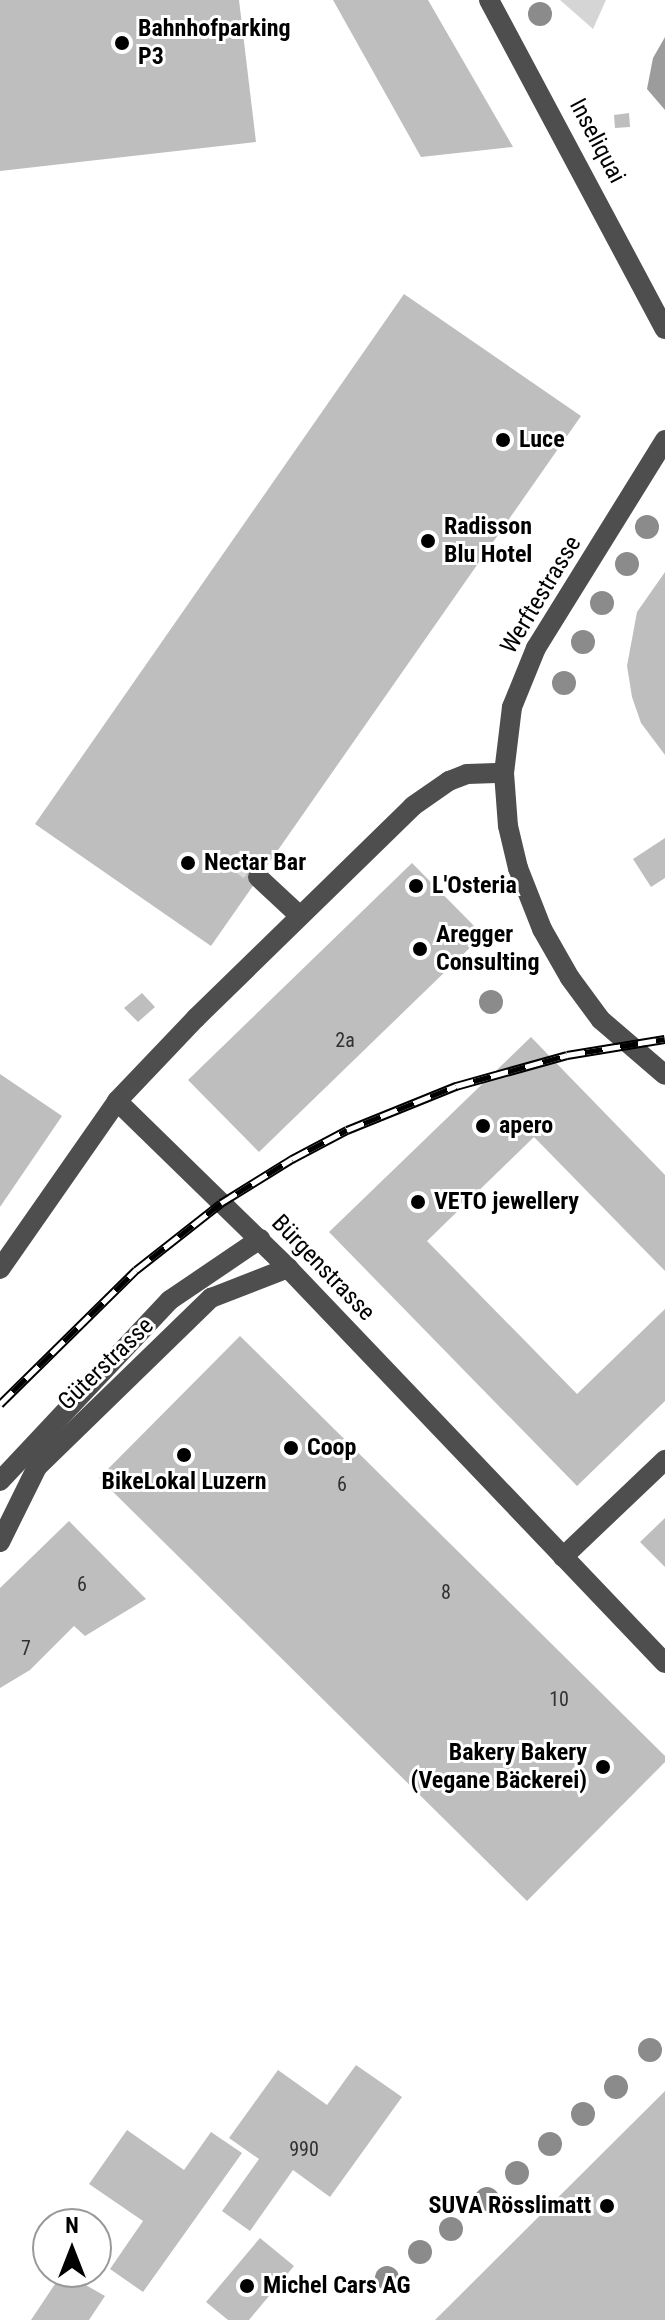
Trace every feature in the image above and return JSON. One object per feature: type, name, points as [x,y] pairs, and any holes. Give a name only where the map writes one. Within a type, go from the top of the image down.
[{"type":"street","name":"Inseliquai","points":[[489,0],[657,308],[665,329]]},
{"type":"street","name":"Werftestrasse","points":[[665,440],[661,452],[536,648],[512,707],[504,773],[511,840],[542,929],[570,978],[601,1020],[665,1075]]},
{"type":"street","points":[[0,1269],[117,1101],[300,916],[431,792],[467,774],[504,773]]},
{"type":"street","points":[[258,877],[300,916]]},
{"type":"street","name":"Bürgenstrasse","points":[[117,1101],[260,1239],[665,1663]]},
{"type":"street","points":[[0,1481],[170,1300],[260,1239]]},
{"type":"street","name":"Güterstrasse","points":[[0,1542],[37,1467],[211,1298],[288,1268]]},
{"type":"street","points":[[563,1557],[665,1460]]},
{"type":"shaded area","points":[[560,0],[606,0],[593,29]]},
{"type":"shaded area","points":[[665,37],[665,110],[647,89],[653,58]]},
{"type":"building","name":"Bahnhofparking P3","points":[[0,0],[239,0],[256,142],[0,171]]},
{"type":"building","points":[[333,0],[428,0],[513,147],[421,157]]},
{"type":"building","points":[[629,113],[630,127],[615,128],[614,115]]},
{"type":"building","points":[[404,294],[581,416],[211,946],[35,824]]},
{"type":"building","points":[[665,572],[665,755],[641,723],[632,697],[627,666],[637,612]]},
{"type":"building","points":[[665,838],[665,878],[651,887],[633,859]]},
{"type":"building","points":[[412,863],[483,935],[259,1152],[188,1080]]},
{"type":"building","points":[[142,993],[155,1007],[138,1022],[124,1008]]},
{"type":"building","points":[[531,1037],[665,1175],[665,1271],[534,1137],[427,1241],[577,1394],[665,1309],[665,1401],[577,1486],[329,1232]]},
{"type":"building","points":[[0,1074],[62,1116],[0,1207]]},
{"type":"building","points":[[240,1336],[665,1756],[665,1762],[527,1901],[99,1478]]},
{"type":"building","points":[[665,1518],[665,1567],[640,1542]]},
{"type":"building","points":[[69,1521],[146,1599],[85,1636],[74,1626],[30,1670],[0,1688],[0,1588]]},
{"type":"building","points":[[356,2065],[402,2097],[330,2197],[293,2170],[250,2231],[222,2211],[259,2159],[229,2138],[278,2070],[327,2105]]},
{"type":"building","name":"SUVA Rösslimatt","points":[[665,2091],[665,2320],[435,2320]]},
{"type":"building","points":[[127,2130],[184,2170],[211,2132],[242,2153],[143,2292],[112,2270],[112,2266],[143,2221],[89,2184]]},
{"type":"building","points":[[260,2238],[294,2266],[249,2320],[228,2320],[206,2302]]},
{"type":"building","points":[[52,2288],[91,2288],[105,2296],[89,2320],[31,2320]]},
{"type":"tunnel","points":[[234,858],[258,877]]},
{"type":"railway","points":[[0,1404],[136,1270],[221,1203],[292,1159],[347,1130],[456,1086],[567,1055],[665,1039]]},
{"type":"place","name":"Bahnhofparking P3","points":[[122,43]]},
{"type":"place","name":"Luce","points":[[503,440]]},
{"type":"place","name":"Radisson Blu Hotel","points":[[428,541]]},
{"type":"place","name":"Nectar Bar","points":[[188,863]]},
{"type":"place","name":"L'Osteria","points":[[416,886]]},
{"type":"place","name":"Aregger Consulting","points":[[420,949]]},
{"type":"place","name":"apero","points":[[483,1126]]},
{"type":"place","name":"VETO jewellery","points":[[418,1202]]},
{"type":"place","name":"Coop","points":[[291,1448]]},
{"type":"place","name":"BikeLokal Luzern","points":[[184,1455]]},
{"type":"place","name":"Bakery Bakery (Vegane Bäckerei)","points":[[603,1767]]},
{"type":"place","name":"SUVA Rösslimatt","points":[[607,2206]]},
{"type":"place","name":"Michel Cars AG","points":[[247,2286]]}]
